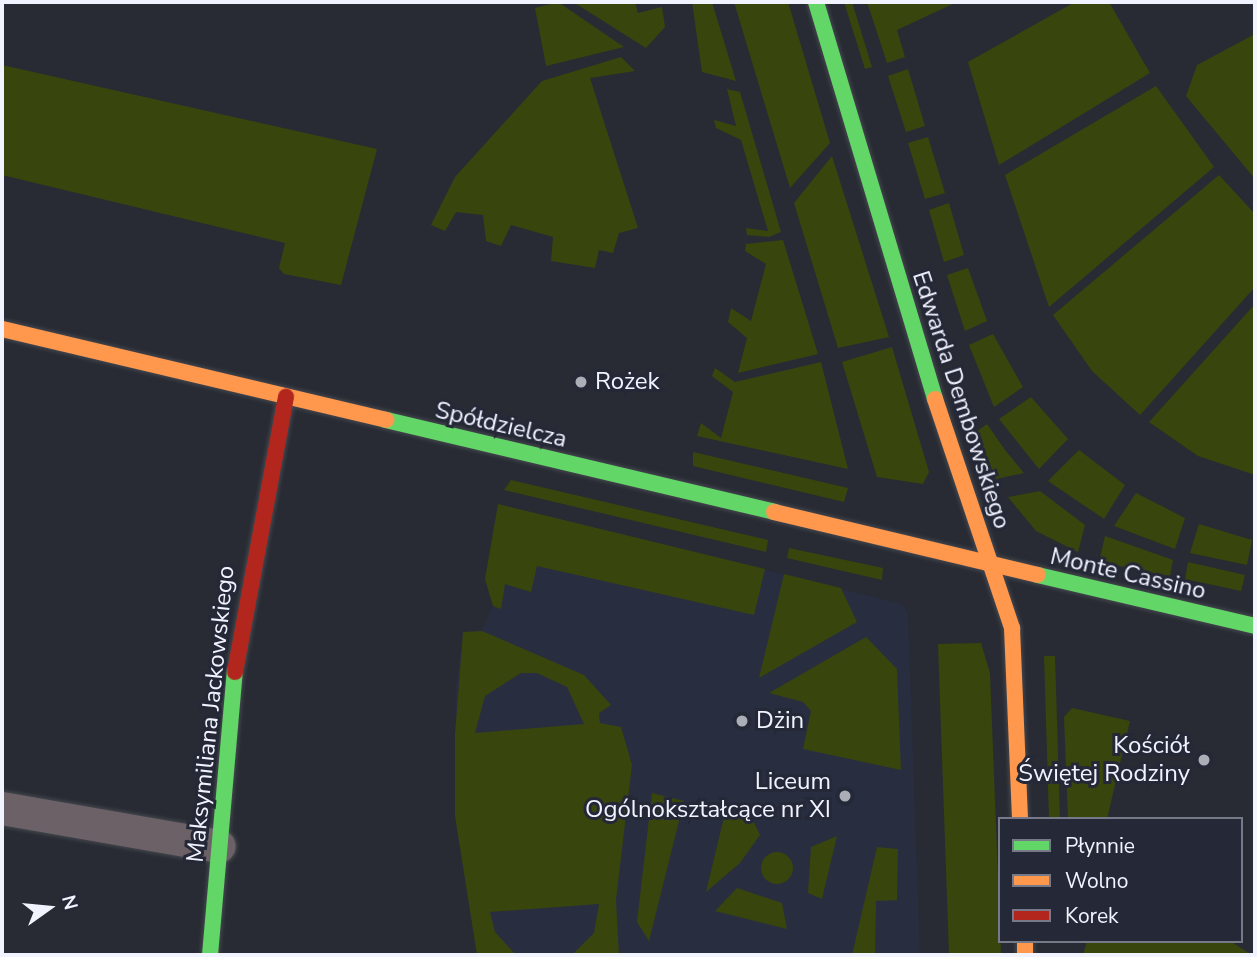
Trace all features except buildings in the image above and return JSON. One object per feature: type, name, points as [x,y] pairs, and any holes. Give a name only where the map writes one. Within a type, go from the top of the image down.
[{"type":"street","name":"Edwarda Dembowskiego","points":[[816,2],[963,493],[1013,628],[1020,817]]},
{"type":"street","name":"Spółdzielcza","points":[[2,329],[991,564]]},
{"type":"street","name":"Maksymiliana Jackowskiego","points":[[211,955],[239,622],[286,397]]},
{"type":"street","name":"Monte Cassino","points":[[991,564],[1255,626]]},
{"type":"street","points":[[2,808],[219,846]]},
{"type":"shaded area","points":[[498,504],[902,604],[908,612],[920,955],[477,955],[455,816],[456,684],[463,632],[482,630],[493,606],[485,579]]},
{"type":"green space","points":[[558,2],[624,47],[546,66],[535,8]]},
{"type":"green space","points":[[573,2],[635,2],[638,13],[662,7],[665,27],[646,48]]},
{"type":"green space","points":[[692,2],[712,2],[736,81],[702,72]]},
{"type":"green space","points":[[734,2],[788,2],[830,143],[790,188]]},
{"type":"green space","points":[[844,2],[852,2],[872,67],[865,69]]},
{"type":"green space","points":[[867,2],[957,2],[897,30],[905,57],[887,63]]},
{"type":"green space","points":[[1075,2],[1109,2],[1150,73],[999,165],[968,62]]},
{"type":"green space","points":[[1255,34],[1255,179],[1186,96],[1197,65]]},
{"type":"green space","points":[[621,57],[635,71],[590,78],[638,228],[619,233],[613,253],[599,250],[595,268],[551,261],[553,237],[511,225],[501,246],[486,241],[483,215],[456,212],[445,231],[431,225],[455,177],[542,81]]},
{"type":"green space","points":[[2,65],[377,149],[341,285],[284,274],[279,268],[285,243],[2,175]]},
{"type":"green space","points":[[908,69],[925,126],[906,132],[888,76]]},
{"type":"green space","points":[[1156,86],[1214,167],[1049,307],[1005,175]]},
{"type":"green space","points":[[727,89],[740,92],[781,232],[769,237],[747,235],[746,228],[768,231],[741,140],[716,128],[714,120],[736,126]]},
{"type":"green space","points":[[928,137],[945,193],[925,199],[908,143]]},
{"type":"green space","points":[[832,156],[889,337],[838,348],[794,203]]},
{"type":"green space","points":[[1219,175],[1255,214],[1255,287],[1140,415],[1092,371],[1053,315]]},
{"type":"green space","points":[[949,203],[964,255],[944,262],[929,210]]},
{"type":"green space","points":[[783,240],[818,354],[738,373],[747,338],[728,322],[731,308],[751,321],[766,264],[745,251],[746,244]]},
{"type":"green space","points":[[968,268],[987,321],[965,331],[947,275]]},
{"type":"green space","points":[[1255,304],[1255,475],[1198,456],[1149,422]]},
{"type":"green space","points":[[993,334],[1023,387],[994,407],[969,345]]},
{"type":"green space","points":[[892,347],[929,472],[923,484],[877,477],[842,362]]},
{"type":"green space","points":[[821,362],[848,469],[697,436],[701,423],[721,438],[733,392],[712,376],[715,368],[735,382]]},
{"type":"green space","points":[[1031,397],[1068,439],[1039,469],[999,419]]},
{"type":"green space","points":[[987,424],[1024,473],[996,479],[976,432]]},
{"type":"green space","points":[[1079,450],[1125,485],[1104,519],[1048,481]]},
{"type":"green space","points":[[693,452],[848,488],[844,502],[693,466]]},
{"type":"green space","points":[[511,480],[768,540],[766,552],[504,490]]},
{"type":"green space","points":[[1040,491],[1085,525],[1078,552],[1036,531],[1008,497]]},
{"type":"green space","points":[[1136,493],[1185,518],[1175,549],[1114,526]]},
{"type":"green space","points":[[498,504],[765,569],[754,615],[537,566],[531,592],[505,584],[501,609],[493,606],[485,579]]},
{"type":"green space","points":[[1199,524],[1252,540],[1247,565],[1190,553]]},
{"type":"green space","points":[[1105,536],[1173,560],[1170,576],[1099,562]]},
{"type":"green space","points":[[789,548],[883,568],[882,580],[787,558]]},
{"type":"green space","points":[[1188,562],[1245,575],[1241,591],[1185,579]]},
{"type":"green space","points":[[784,574],[841,588],[857,622],[759,678]]},
{"type":"green space","points":[[482,631],[584,675],[611,705],[599,713],[600,723],[621,727],[632,765],[616,900],[619,955],[572,955],[594,933],[599,904],[490,912],[495,932],[516,955],[477,955],[455,816],[455,734],[463,632]],"holes":[[[521,673],[537,673],[567,687],[584,724],[475,733],[485,696]]]},
{"type":"green space","points":[[866,637],[897,669],[901,770],[803,749],[811,711],[803,702],[769,693]]},
{"type":"green space","points":[[981,643],[990,673],[998,943],[1001,943],[1001,955],[949,955],[938,644]]},
{"type":"green space","points":[[1044,656],[1055,656],[1060,817],[1049,817]]},
{"type":"green space","points":[[1072,708],[1130,721],[1107,817],[1068,817],[1064,717]]},
{"type":"green space","points":[[652,793],[684,801],[649,941],[637,922]]},
{"type":"green space","points":[[739,812],[750,814],[760,835],[740,863],[706,892],[724,817]]},
{"type":"green space","points":[[837,836],[822,899],[808,893],[811,847]]},
{"type":"green space","points":[[877,847],[898,849],[897,900],[876,901],[875,955],[852,955]]},
{"type":"green space","points":[[777,852],[789,856],[793,868],[789,880],[777,884],[765,880],[761,868],[765,856]]},
{"type":"green space","points":[[737,888],[782,903],[787,929],[715,911]]},
{"type":"green space","points":[[1086,943],[1233,943],[1252,955],[1083,955]]},
{"type":"traffic: fast","points":[[816,2],[935,399]]},
{"type":"traffic: fast","points":[[386,420],[774,512]]},
{"type":"traffic: fast","points":[[1038,575],[1255,626]]},
{"type":"traffic: fast","points":[[210,955],[235,672]]},
{"type":"traffic: slow","points":[[2,329],[386,420]]},
{"type":"traffic: slow","points":[[935,399],[1012,628],[1020,817]]},
{"type":"traffic: slow","points":[[774,512],[1038,575]]},
{"type":"traffic: slow","points":[[1025,943],[1025,955]]},
{"type":"traffic: jam","points":[[235,672],[286,397]]},
{"type":"place","name":"Rożek","points":[[581,382]]},
{"type":"place","name":"Dżin","points":[[742,721]]},
{"type":"place","name":"Kościół Świętej Rodziny","points":[[1204,760]]},
{"type":"place","name":"Liceum Ogólnokształcące nr XI","points":[[845,796]]}]
